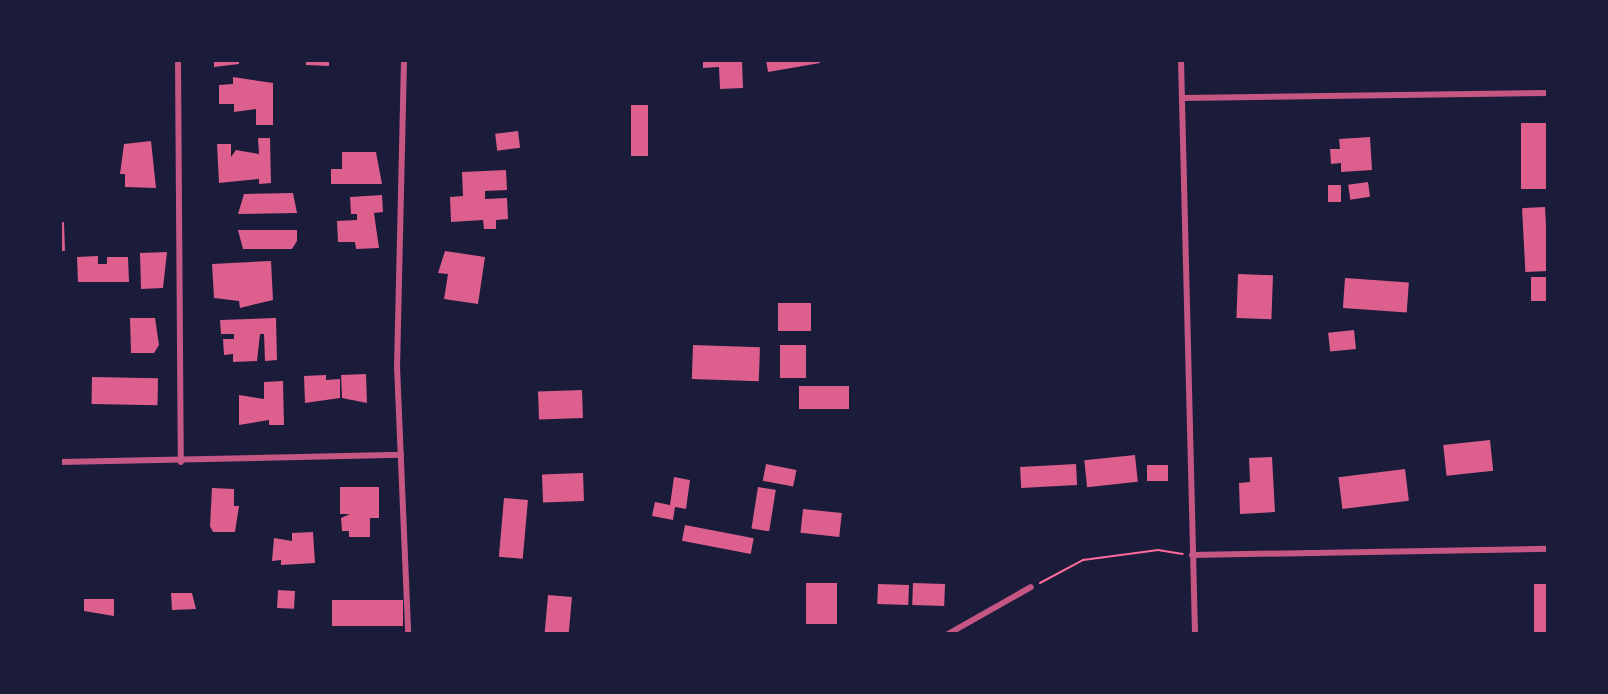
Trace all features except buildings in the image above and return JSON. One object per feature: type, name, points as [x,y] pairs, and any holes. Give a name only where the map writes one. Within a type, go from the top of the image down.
[{"type":"street","points":[[178,60],[181,462]]},
{"type":"street","points":[[404,60],[397,366],[408,634]]},
{"type":"street","points":[[1181,60],[1195,634]]},
{"type":"street","points":[[1183,98],[1548,93]]},
{"type":"street","points":[[60,462],[181,462],[401,455]]},
{"type":"street","points":[[1192,555],[1548,549]]},
{"type":"street","points":[[948,634],[1031,587]]},
{"type":"path","points":[[1031,587],[1083,560],[1158,550],[1192,555]]}]
